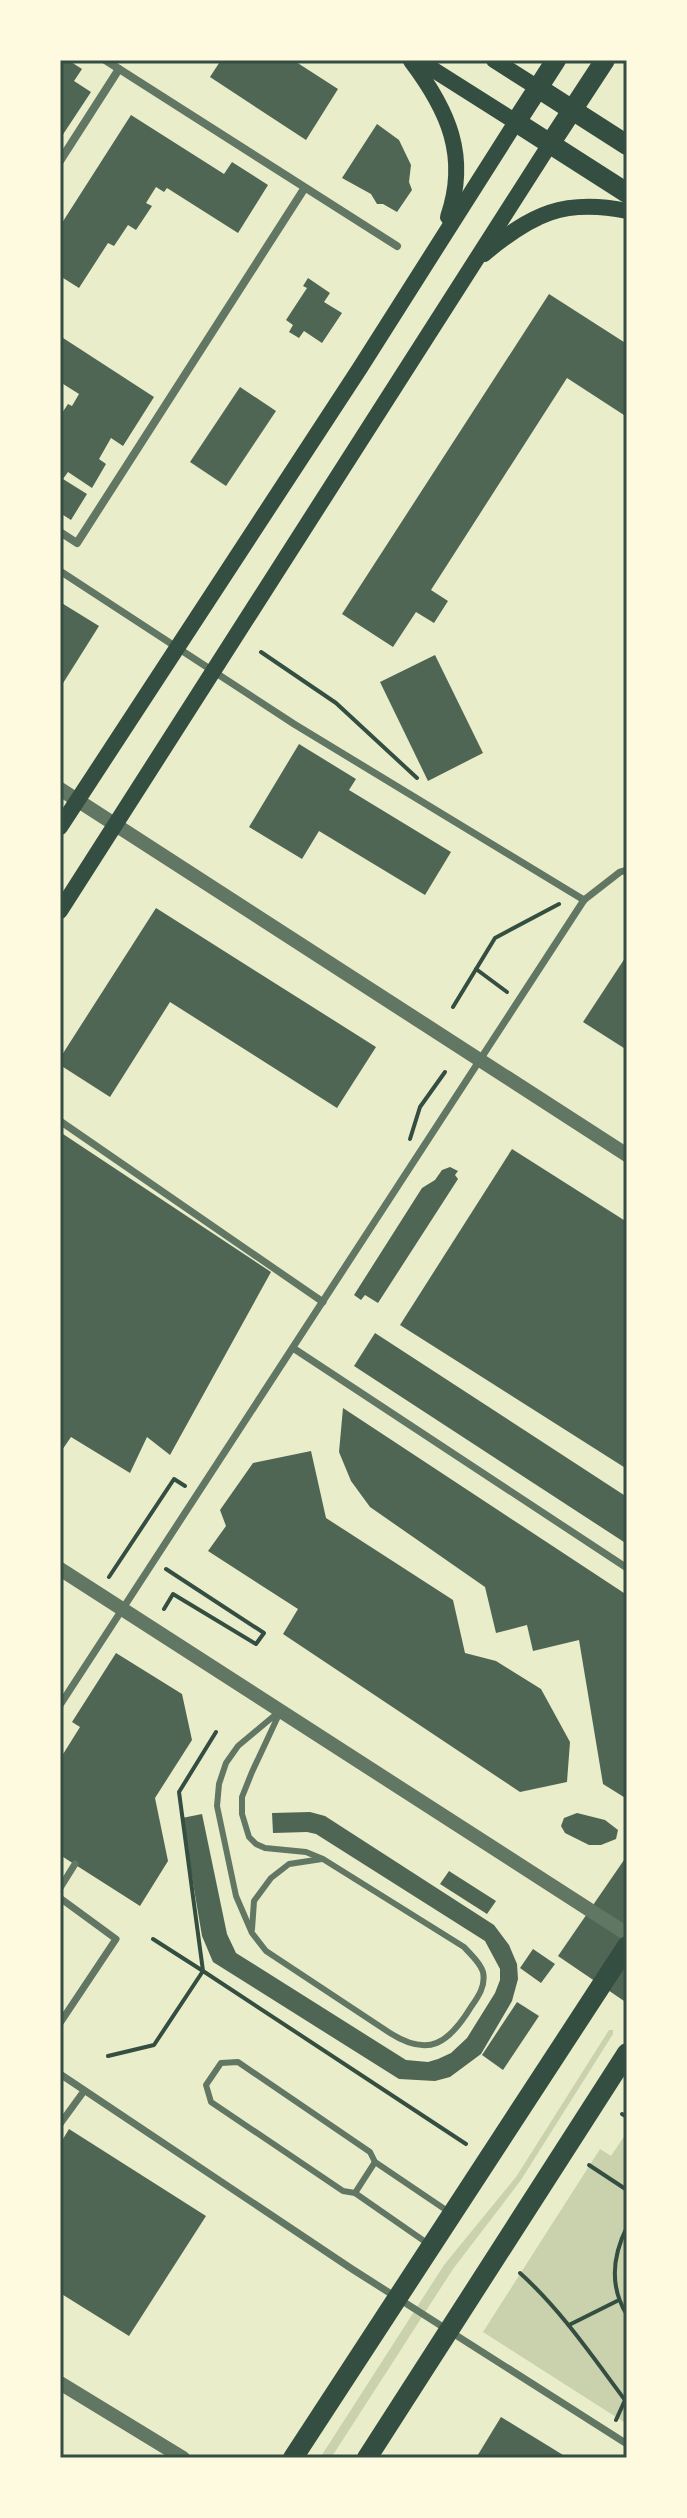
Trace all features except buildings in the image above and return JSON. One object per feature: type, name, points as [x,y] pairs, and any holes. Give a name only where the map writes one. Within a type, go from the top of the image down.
[{"type":"main road","points":[[411,60],[441,106],[452,131],[457,159],[455,194],[439,241]]},
{"type":"main road","points":[[418,60],[627,193]]},
{"type":"main road","points":[[494,60],[627,145]]},
{"type":"main road","points":[[60,827],[343,394],[556,60]]},
{"type":"main road","points":[[60,911],[605,60]]},
{"type":"main road","points":[[474,263],[499,242],[547,213],[573,206],[627,211]]},
{"type":"main road","points":[[293,2458],[627,1946]]},
{"type":"main road","points":[[367,2458],[627,2053]]},
{"type":"street","points":[[105,60],[397,246]]},
{"type":"street","points":[[60,161],[119,69]]},
{"type":"street","points":[[60,532],[77,543],[304,189]]},
{"type":"street","points":[[60,571],[294,724],[580,898]]},
{"type":"street","points":[[60,789],[627,1155]]},
{"type":"street","points":[[60,1705],[506,1021],[580,898],[627,870]]},
{"type":"street","points":[[60,1121],[323,1302]]},
{"type":"street","points":[[293,1348],[627,1568]]},
{"type":"street","points":[[60,1569],[627,1934]]},
{"type":"street","points":[[60,1888],[75,1864]]},
{"type":"street","points":[[60,1898],[116,1939],[60,2023]]},
{"type":"street","points":[[60,2074],[352,2269],[627,2444]]},
{"type":"street","points":[[60,2124],[84,2091]]},
{"type":"street","points":[[60,2383],[183,2458]]},
{"type":"lane","points":[[281,1710],[242,1797],[242,1814],[249,1837],[265,1848],[306,1852],[323,1859],[464,1947],[476,1959],[483,1974],[482,1990],[453,2033],[441,2043],[421,2047],[405,2042],[266,1951],[252,1933],[236,1896],[217,1806],[219,1784],[226,1763],[238,1746],[281,1710]]},
{"type":"lane","points":[[252,1933],[254,1901],[271,1878],[289,1864],[323,1859]]},
{"type":"lane","points":[[430,2245],[355,2193],[343,2191],[211,2102],[206,2085],[221,2063],[238,2062],[370,2152],[375,2162],[451,2213]]},
{"type":"lane","points":[[355,2193],[375,2162]]},
{"type":"path","points":[[261,652],[336,703],[418,779],[420,800]]},
{"type":"path","points":[[453,1007],[495,938],[580,898]]},
{"type":"path","points":[[476,969],[519,1000]]},
{"type":"path","points":[[415,1160],[410,1149],[410,1133],[420,1107],[445,1072]]},
{"type":"path","points":[[109,1577],[174,1479],[197,1494]]},
{"type":"path","points":[[154,1562],[264,1633],[256,1644],[173,1594],[164,1609]]},
{"type":"path","points":[[108,2056],[154,2045],[203,1971],[153,1939]]},
{"type":"path","points":[[589,2165],[627,2190]]},
{"type":"path","points":[[627,2227],[614,2260],[618,2300],[627,2315]]},
{"type":"path","points":[[520,2273],[543,2293],[625,2400],[609,2433]]},
{"type":"path","points":[[569,2325],[618,2300]]},
{"type":"green space","points":[[609,2030],[613,2030],[613,2034],[521,2180],[453,2269],[331,2458],[320,2458],[444,2265],[516,2177]]},
{"type":"green space","points":[[627,2132],[627,2424],[483,2332],[600,2149],[611,2156]]}]
